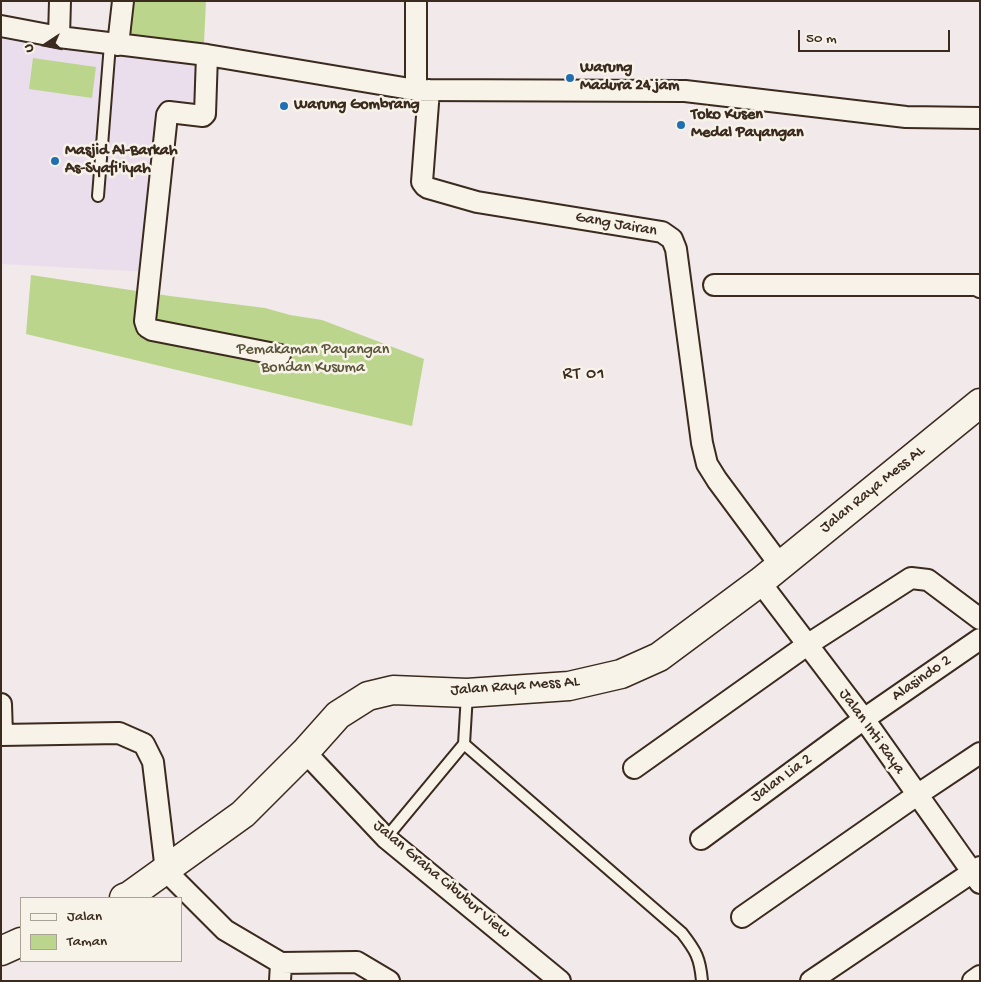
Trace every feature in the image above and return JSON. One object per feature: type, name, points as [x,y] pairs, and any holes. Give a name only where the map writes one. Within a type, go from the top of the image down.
[{"type":"street","points":[[59,37],[60,1]]},
{"type":"street","points":[[114,44],[123,1]]},
{"type":"street","name":"Gang Jairan","points":[[416,1],[422,90],[422,182],[425,186],[477,202],[662,232],[672,239],[676,249],[702,443],[707,464],[770,574]]},
{"type":"street","points":[[1,26],[59,37],[207,56],[422,90],[685,91],[906,117],[980,118]]},
{"type":"street","points":[[207,56],[205,114],[203,116],[169,112],[167,115],[145,321],[147,327],[152,330],[280,355]]},
{"type":"street","points":[[714,285],[979,285],[980,287]]},
{"type":"street","name":"Jalan Raya Mess AL","points":[[126,897],[166,871],[243,814],[305,752],[338,715],[368,696],[393,690],[467,693],[569,686],[621,674],[659,657],[770,574],[980,404]]},
{"type":"street","name":"Jalan Inti Raya","points":[[770,574],[807,645],[864,719],[917,795],[977,874]]},
{"type":"street","points":[[634,768],[807,645],[911,578],[928,580],[980,619]]},
{"type":"street","name":"Alasindo 2","points":[[864,719],[980,639]]},
{"type":"street","points":[[1,704],[2,735],[119,733],[144,744],[153,762],[166,871],[225,930],[281,972],[357,962],[389,981]]},
{"type":"street","name":"Jalan Lia 2","points":[[701,839],[864,719]]},
{"type":"street","name":"Jalan Graha Cibubur View","points":[[305,752],[386,838],[560,981]]},
{"type":"street","points":[[742,917],[980,753]]},
{"type":"street","points":[[811,981],[977,874]]},
{"type":"street","points":[[1,951],[20,942]]},
{"type":"street","points":[[973,981],[980,976]]},
{"type":"lane","points":[[98,196],[114,44]]},
{"type":"lane","points":[[386,838],[464,744],[467,693]]},
{"type":"lane","points":[[464,744],[682,933],[694,948],[700,966],[702,981]]},
{"type":"shaded area","points":[[1,33],[202,61],[200,110],[166,109],[151,272],[1,264]]},
{"type":"green space","points":[[134,1],[206,1],[204,43],[130,34]]},
{"type":"green space","points":[[33,58],[96,67],[92,98],[29,89]]},
{"type":"green space","name":"Pemakaman Payangan Bondan Kusuma","points":[[31,275],[265,308],[290,315],[322,320],[424,359],[412,426],[26,334]]},
{"type":"place","name":"Warung Madura 24 jam","points":[[570,78]]},
{"type":"place","name":"Warung Gombrang","points":[[284,106]]},
{"type":"place","name":"Toko Kusen Medal Payangan","points":[[681,125]]},
{"type":"place","name":"Masjid Al-Barkah As-Syafi'iyah","points":[[55,161]]},
{"type":"district","name":"RT 01","points":[[584,375]]}]
